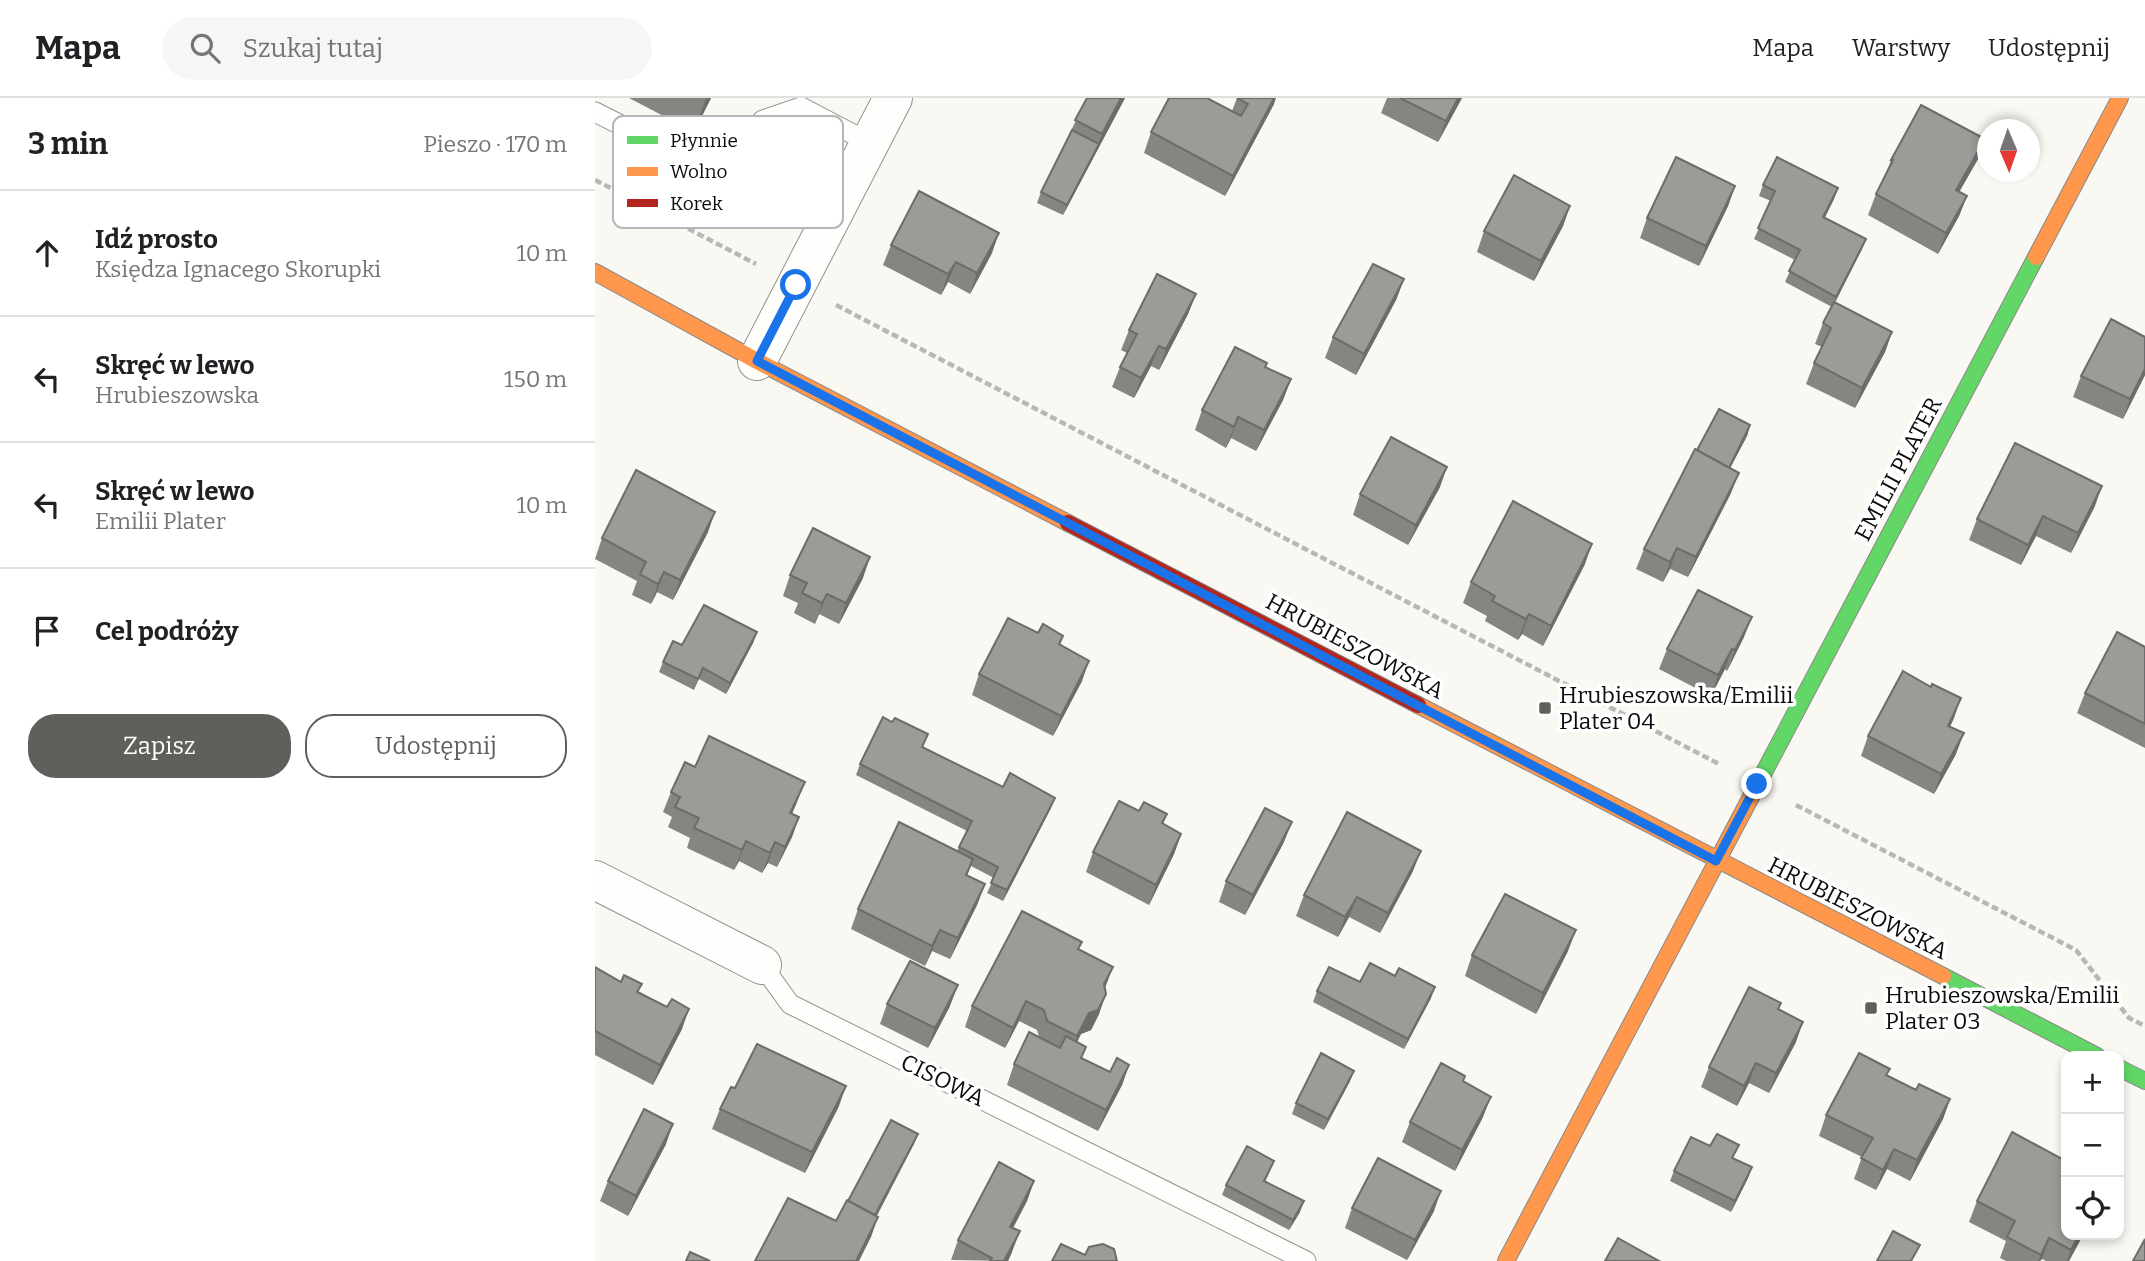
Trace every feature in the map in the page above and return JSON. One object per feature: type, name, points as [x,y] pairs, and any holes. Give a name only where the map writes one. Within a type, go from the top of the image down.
[{"type":"main road","name":"EMILII PLATER","points":[[1506,1261],[2120,98]]},
{"type":"main road","name":"HRUBIESZOWSKA","points":[[595,272],[757,361],[1716,861],[2087,1051]]},
{"type":"main road","points":[[2124,1070],[2145,1081]]},
{"type":"street","points":[[843,195],[893,98]]},
{"type":"street","points":[[757,361],[826,228]]},
{"type":"street","name":"CISOWA","points":[[595,880],[762,965]]},
{"type":"lane","points":[[775,116],[801,107],[818,116]]},
{"type":"lane","points":[[595,112],[613,121]]},
{"type":"lane","points":[[843,129],[870,143]]},
{"type":"lane","name":"CISOWA","points":[[762,965],[790,1004],[1305,1261]]},
{"type":"path","points":[[595,180],[613,189]]},
{"type":"path","points":[[687,228],[761,267]]},
{"type":"path","points":[[831,303],[1725,767]]},
{"type":"path","points":[[1791,802],[2076,950],[2129,1018],[2145,1026]]},
{"type":"building","points":[[1087,98],[1121,98],[1102,134],[1075,120]]},
{"type":"building","points":[[1169,98],[1207,98],[1241,116],[1248,104],[1237,98],[1274,98],[1233,176],[1151,132]]},
{"type":"building","points":[[1400,98],[1458,98],[1446,121]]},
{"type":"building","points":[[1921,105],[1977,135],[1977,153],[1956,190],[1967,196],[1946,233],[1876,194]]},
{"type":"building","points":[[1072,130],[1099,144],[1067,205],[1041,192]]},
{"type":"building","points":[[1676,157],[1735,186],[1706,246],[1647,218]]},
{"type":"building","points":[[1777,157],[1838,188],[1823,217],[1866,239],[1836,297],[1789,271],[1800,250],[1758,228],[1775,191],[1763,185]]},
{"type":"building","points":[[1514,175],[1570,206],[1541,261],[1484,231]]},
{"type":"building","points":[[919,191],[999,233],[977,273],[956,262],[948,274],[891,245]]},
{"type":"building","points":[[1373,264],[1404,279],[1364,354],[1333,337]]},
{"type":"building","points":[[1157,274],[1196,294],[1166,349],[1159,346],[1141,378],[1120,367],[1137,334],[1129,330]]},
{"type":"building","points":[[1834,302],[1892,332],[1862,388],[1814,363],[1831,328],[1823,323]]},
{"type":"building","points":[[2111,319],[2145,337],[2145,369],[2130,399],[2081,376]]},
{"type":"building","points":[[1235,347],[1267,363],[1265,367],[1291,379],[1264,430],[1238,417],[1234,427],[1202,410]]},
{"type":"building","points":[[1719,409],[1750,425],[1729,468],[1697,450]]},
{"type":"building","points":[[1391,437],[1447,467],[1416,525],[1360,494]]},
{"type":"building","points":[[2015,443],[2102,486],[2078,533],[2043,516],[2028,545],[1977,519]]},
{"type":"building","points":[[1695,449],[1739,473],[1696,557],[1677,548],[1670,562],[1644,549]]},
{"type":"building","points":[[636,470],[715,512],[680,580],[664,572],[658,584],[640,574],[646,562],[602,538]]},
{"type":"building","points":[[1513,501],[1592,544],[1551,626],[1529,614],[1526,619],[1492,601],[1495,596],[1471,582]]},
{"type":"building","points":[[813,528],[870,557],[846,603],[827,594],[822,603],[802,593],[807,583],[790,575]]},
{"type":"building","points":[[1698,590],[1752,617],[1718,675],[1667,649]]},
{"type":"building","points":[[704,605],[757,632],[730,683],[703,668],[698,679],[663,662],[673,641],[682,645]]},
{"type":"building","points":[[1008,618],[1038,633],[1043,624],[1063,636],[1059,644],[1089,661],[1061,716],[979,674]]},
{"type":"building","points":[[2117,632],[2145,647],[2145,724],[2085,693]]},
{"type":"building","points":[[1903,671],[1931,687],[1932,684],[1961,698],[1948,726],[1964,733],[1941,774],[1868,736]]},
{"type":"building","points":[[883,717],[892,722],[895,718],[928,734],[922,747],[1003,787],[1010,773],[1055,798],[1007,890],[991,883],[998,867],[959,847],[972,821],[860,764]]},
{"type":"building","points":[[709,736],[805,782],[790,813],[799,817],[785,847],[775,842],[770,853],[746,841],[742,850],[694,828],[699,818],[675,807],[680,797],[671,792],[685,762],[695,767]]},
{"type":"building","points":[[1119,801],[1139,811],[1144,802],[1167,814],[1162,823],[1181,834],[1156,885],[1093,852]]},
{"type":"building","points":[[1265,808],[1292,822],[1253,895],[1226,881]]},
{"type":"building","points":[[1347,812],[1421,851],[1388,913],[1357,897],[1345,917],[1304,895]]},
{"type":"building","points":[[899,822],[973,859],[966,875],[985,884],[958,938],[940,930],[932,946],[858,909]]},
{"type":"building","points":[[1505,894],[1576,930],[1543,993],[1472,955]]},
{"type":"building","points":[[1022,911],[1082,942],[1078,949],[1113,967],[1104,984],[1106,994],[1098,1010],[1089,1013],[1077,1036],[1047,1021],[1044,1010],[1026,1001],[1013,1028],[972,1006]]},
{"type":"building","points":[[910,961],[958,985],[935,1028],[887,1004]]},
{"type":"building","points":[[1370,963],[1395,976],[1399,968],[1435,987],[1408,1039],[1317,991],[1329,967],[1360,982]]},
{"type":"building","points":[[595,967],[621,982],[624,975],[642,984],[637,992],[667,1007],[672,999],[689,1009],[660,1065],[595,1031]]},
{"type":"building","points":[[1749,987],[1781,1003],[1778,1009],[1803,1022],[1776,1073],[1756,1063],[1744,1086],[1709,1067]]},
{"type":"building","points":[[1029,1032],[1060,1048],[1066,1036],[1086,1047],[1081,1058],[1110,1072],[1117,1058],[1129,1065],[1106,1110],[1014,1064]]},
{"type":"building","points":[[757,1044],[846,1086],[812,1152],[720,1109],[731,1087],[735,1088]]},
{"type":"building","points":[[1321,1053],[1354,1071],[1328,1119],[1296,1103]]},
{"type":"building","points":[[1859,1053],[1890,1069],[1886,1075],[1916,1090],[1919,1084],[1950,1099],[1917,1160],[1894,1149],[1883,1170],[1861,1158],[1873,1138],[1826,1115]]},
{"type":"building","points":[[1441,1063],[1465,1076],[1463,1081],[1491,1097],[1462,1150],[1410,1122]]},
{"type":"building","points":[[644,1109],[673,1124],[636,1196],[608,1181]]},
{"type":"building","points":[[891,1120],[918,1134],[875,1215],[848,1201]]},
{"type":"building","points":[[2012,1132],[2061,1158],[2061,1240],[2076,1240],[2071,1250],[2049,1238],[2041,1255],[2007,1237],[2015,1221],[1977,1201]]},
{"type":"building","points":[[1717,1134],[1739,1145],[1732,1158],[1752,1167],[1735,1201],[1674,1171],[1691,1137],[1710,1146]]},
{"type":"building","points":[[1247,1146],[1274,1161],[1264,1181],[1304,1201],[1293,1220],[1226,1185]]},
{"type":"building","points":[[1378,1158],[1441,1191],[1415,1240],[1352,1208]]},
{"type":"building","points":[[999,1162],[1034,1181],[1010,1227],[1020,1231],[1004,1261],[990,1261],[992,1258],[958,1240]]},
{"type":"building","points":[[788,1198],[836,1221],[847,1200],[878,1217],[856,1261],[755,1261]]},
{"type":"building","points":[[1893,1231],[1920,1245],[1911,1261],[1877,1261]]},
{"type":"building","points":[[1618,1238],[1659,1261],[1605,1261]]},
{"type":"building","points":[[2145,1239],[2145,1261],[2133,1261]]},
{"type":"building","points":[[1061,1244],[1085,1255],[1089,1247],[1103,1244],[1114,1249],[1117,1261],[1052,1261]]},
{"type":"building","points":[[690,1252],[710,1261],[686,1261]]},
{"type":"traffic: fast","points":[[1752,795],[2036,257]]},
{"type":"traffic: fast","points":[[1943,976],[2087,1051]]},
{"type":"traffic: fast","points":[[2124,1070],[2145,1081]]},
{"type":"traffic: slow","points":[[2036,257],[2120,98]]},
{"type":"traffic: slow","points":[[595,272],[757,361],[1068,523]]},
{"type":"traffic: slow","points":[[1418,705],[1943,976]]},
{"type":"traffic: slow","points":[[1506,1261],[1752,795]]},
{"type":"traffic: jam","points":[[1068,523],[1418,705]]},
{"type":"place","name":"Hrubieszowska/Emilii Plater 04","points":[[1545,708]]},
{"type":"place","name":"Hrubieszowska/Emilii Plater 03","points":[[1871,1008]]},
{"type":"route","points":[[796,285],[757,361],[1716,861],[1757,784]]}]
